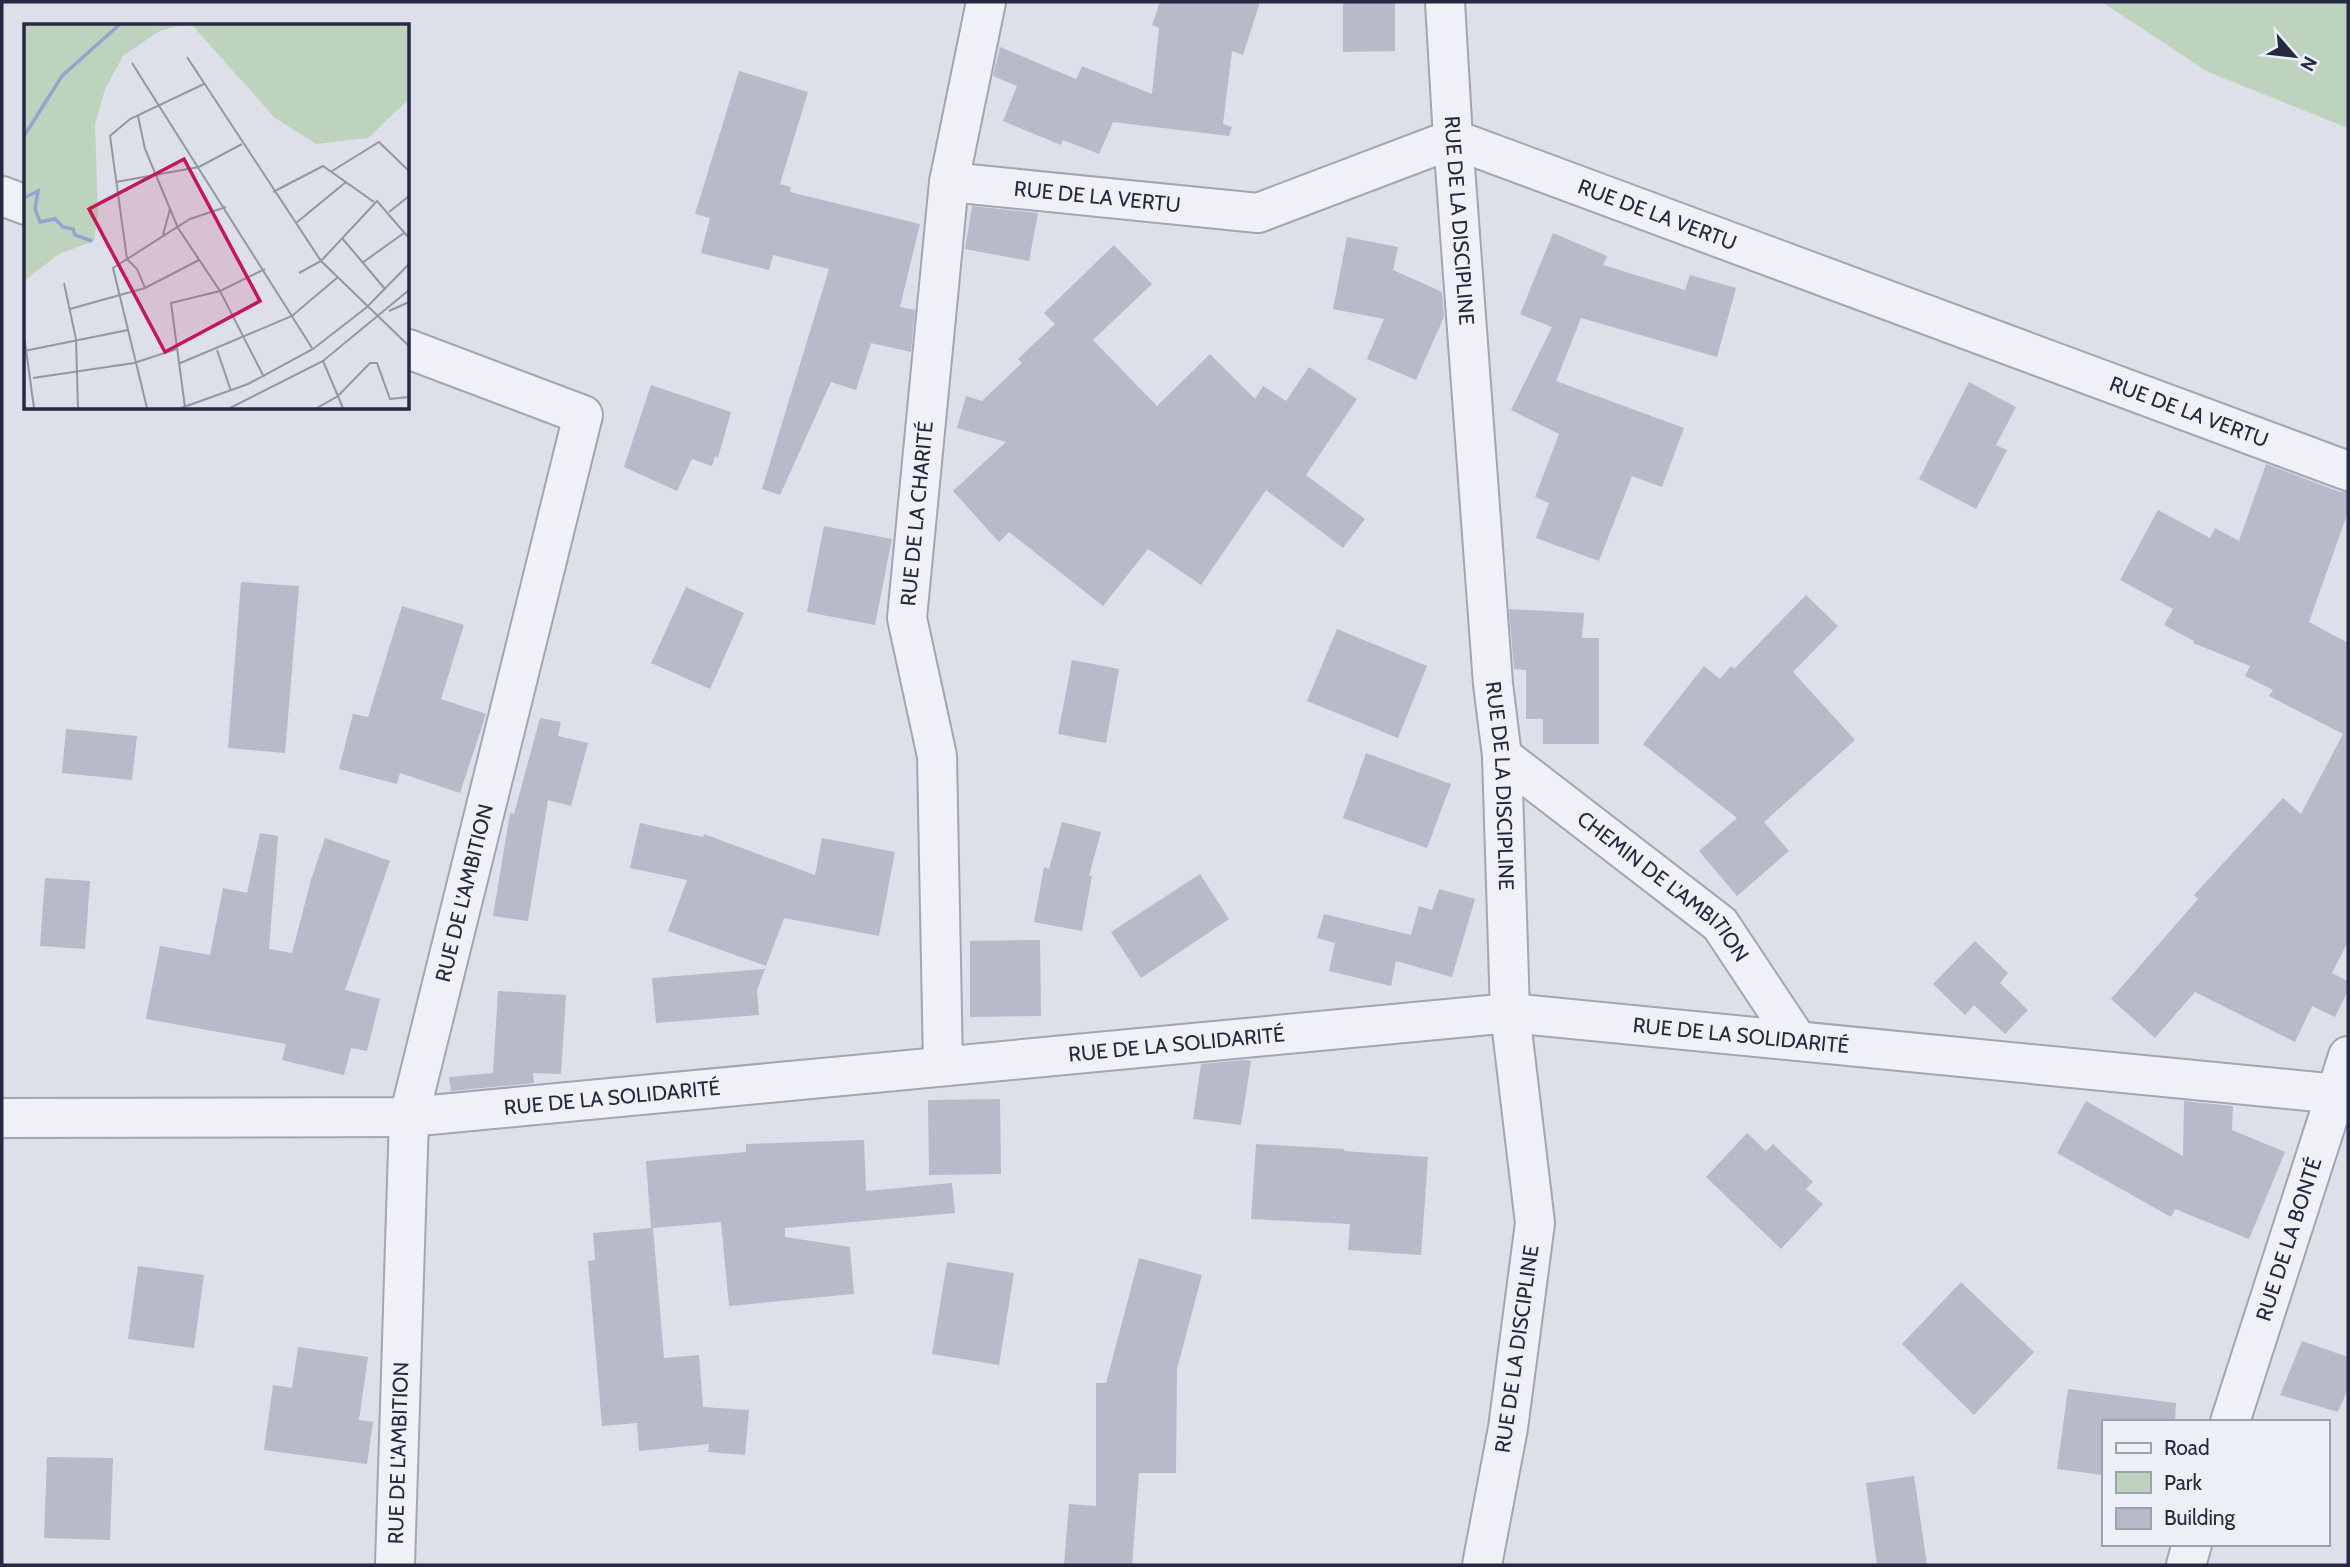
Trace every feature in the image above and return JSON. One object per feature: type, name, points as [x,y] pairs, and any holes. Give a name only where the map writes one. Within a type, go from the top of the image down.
[{"type":"street","name":"RUE DE LA CHARITÉ","points":[[943,1066],[937,756],[907,618],[949,182],[986,2]]},
{"type":"street","name":"RUE DE LA DISCIPLINE","points":[[1445,2],[1493,684],[1502,756],[1510,1013],[1535,1223],[1508,1428],[1482,1565]]},
{"type":"street","name":"RUE DE LA VERTU","points":[[949,182],[1258,213],[1453,139],[2348,471]]},
{"type":"street","points":[[2,196],[24,204]]},
{"type":"street","name":"RUE DE L'AMBITION","points":[[395,1565],[409,1117],[583,415],[410,350]]},
{"type":"street","name":"CHEMIN DE L'AMBITION","points":[[1502,756],[1720,924],[1797,1040]]},
{"type":"street","name":"RUE DE LA SOLIDARITÉ","points":[[2,1118],[409,1117],[1510,1013],[2342,1095]]},
{"type":"street","name":"RUE DE LA BONTÉ","points":[[2232,1420],[2342,1095],[2348,1056]]},
{"type":"street","points":[[2186,1565],[2191,1546]]},
{"type":"green space","points":[[2102,2],[2348,2],[2348,128],[2208,72]]},
{"type":"building","points":[[1160,2],[1260,2],[1243,55],[1232,51],[1223,124],[1232,127],[1229,136],[1113,122],[1099,154],[1063,140],[1061,145],[1003,121],[1017,86],[993,76],[1000,47],[1076,79],[1082,66],[1152,94],[1159,28],[1152,25]]},
{"type":"building","points":[[1343,2],[1395,2],[1395,51],[1343,52]]},
{"type":"building","points":[[739,71],[808,92],[780,184],[791,187],[790,192],[920,224],[900,307],[915,310],[911,352],[871,343],[856,390],[831,382],[780,495],[762,489],[829,269],[773,255],[769,270],[701,253],[710,218],[695,214]]},
{"type":"building","points":[[972,206],[1038,213],[1029,261],[965,249]]},
{"type":"building","points":[[1553,233],[1607,256],[1603,265],[1685,290],[1690,275],[1736,288],[1717,357],[1581,318],[1556,381],[1684,428],[1662,487],[1632,476],[1599,561],[1536,538],[1549,503],[1535,497],[1559,434],[1511,410],[1552,327],[1520,314]]},
{"type":"building","points":[[1347,237],[1398,247],[1393,270],[1442,292],[1444,317],[1416,380],[1367,359],[1384,319],[1333,309]]},
{"type":"building","points":[[1114,245],[1152,284],[1093,340],[1157,406],[1210,354],[1255,399],[1263,386],[1286,401],[1309,367],[1357,399],[1306,475],[1365,519],[1343,548],[1266,490],[1201,585],[1148,549],[1103,606],[1009,532],[999,542],[953,491],[1006,442],[957,428],[966,396],[982,401],[1022,363],[1018,359],[1055,324],[1044,313]]},
{"type":"building","points":[[1969,382],[2016,407],[1996,445],[2007,450],[1976,509],[1919,479]]},
{"type":"building","points":[[651,385],[731,412],[718,458],[715,456],[712,466],[692,459],[677,491],[624,467]]},
{"type":"building","points":[[2266,464],[2340,492],[2348,492],[2348,512],[2309,622],[2348,643],[2348,942],[2332,973],[2348,981],[2348,991],[2335,1017],[2312,1006],[2295,1042],[2195,992],[2155,1038],[2111,999],[2198,899],[2194,895],[2283,798],[2301,814],[2343,734],[2269,696],[2273,690],[2245,676],[2250,666],[2193,643],[2194,641],[2164,625],[2173,609],[2120,580],[2158,510],[2210,538],[2215,528],[2239,541]]},
{"type":"building","points":[[824,526],[892,539],[875,625],[807,612]]},
{"type":"building","points":[[241,582],[299,586],[285,753],[228,748]]},
{"type":"building","points":[[686,587],[744,613],[710,689],[651,663]]},
{"type":"building","points":[[1806,595],[1838,626],[1793,672],[1855,740],[1764,822],[1789,851],[1737,896],[1699,851],[1737,818],[1643,744],[1704,666],[1720,679],[1731,666],[1734,669]]},
{"type":"building","points":[[402,606],[464,625],[441,699],[486,714],[460,793],[400,773],[397,784],[339,769],[353,714],[368,717]]},
{"type":"building","points":[[1509,609],[1584,613],[1582,638],[1599,638],[1599,744],[1543,744],[1543,719],[1526,719],[1526,670],[1514,669]]},
{"type":"building","points":[[1337,629],[1427,666],[1398,738],[1307,701]]},
{"type":"building","points":[[1072,660],[1119,669],[1106,743],[1058,734]]},
{"type":"building","points":[[540,718],[561,722],[558,736],[588,743],[571,806],[548,800],[528,921],[493,916],[510,813],[514,814]]},
{"type":"building","points":[[66,729],[137,736],[132,780],[62,773]]},
{"type":"building","points":[[1366,753],[1451,784],[1427,848],[1343,818]]},
{"type":"building","points":[[1062,822],[1101,832],[1089,876],[1092,876],[1082,931],[1034,922],[1044,867],[1049,869]]},
{"type":"building","points":[[640,823],[703,837],[704,834],[815,875],[822,838],[895,852],[879,936],[784,918],[766,966],[668,931],[687,880],[630,868]]},
{"type":"building","points":[[260,833],[278,836],[269,949],[292,953],[325,838],[390,861],[345,990],[380,999],[367,1051],[351,1048],[344,1075],[282,1060],[286,1044],[146,1019],[160,946],[210,955],[223,888],[247,893]]},
{"type":"building","points":[[1200,874],[1229,919],[1141,978],[1111,932]]},
{"type":"building","points":[[45,878],[90,881],[85,949],[40,946]]},
{"type":"building","points":[[1439,889],[1475,899],[1452,977],[1396,961],[1391,986],[1329,971],[1335,943],[1317,938],[1324,914],[1411,935],[1419,906],[1432,910]]},
{"type":"building","points":[[1040,940],[1041,1016],[970,1017],[970,941]]},
{"type":"building","points":[[1975,941],[2008,973],[2000,983],[2028,1010],[2005,1034],[1974,1005],[1965,1015],[1933,984]]},
{"type":"building","points":[[765,969],[757,990],[759,1015],[656,1023],[652,978]]},
{"type":"building","points":[[498,991],[566,995],[561,1074],[533,1073],[534,1083],[451,1091],[449,1077],[493,1073]]},
{"type":"building","points":[[1251,1061],[1241,1125],[1193,1119],[1201,1064]]},
{"type":"building","points":[[1000,1099],[1001,1174],[929,1175],[928,1100]]},
{"type":"building","points":[[2086,1101],[2183,1156],[2184,1101],[2233,1106],[2232,1130],[2285,1152],[2249,1239],[2175,1209],[2171,1217],[2057,1153]]},
{"type":"building","points":[[1747,1133],[1766,1151],[1773,1144],[1813,1182],[1806,1189],[1823,1204],[1781,1249],[1706,1177]]},
{"type":"building","points":[[864,1140],[866,1191],[952,1183],[955,1213],[785,1228],[785,1237],[850,1247],[854,1294],[729,1306],[721,1222],[653,1228],[664,1358],[699,1355],[703,1407],[749,1410],[745,1455],[708,1452],[709,1444],[639,1451],[637,1423],[602,1426],[588,1261],[595,1260],[593,1233],[651,1228],[646,1161],[746,1152],[746,1144]]},
{"type":"building","points":[[1256,1144],[1428,1157],[1421,1255],[1348,1250],[1350,1224],[1251,1219]]},
{"type":"building","points":[[1139,1258],[1202,1275],[1177,1369],[1176,1473],[1139,1473],[1132,1565],[1064,1565],[1069,1504],[1096,1506],[1096,1383],[1106,1383]]},
{"type":"building","points":[[947,1262],[1014,1273],[999,1365],[932,1354]]},
{"type":"building","points":[[138,1266],[204,1275],[194,1348],[128,1339]]},
{"type":"building","points":[[1961,1282],[2034,1352],[1974,1415],[1902,1344]]},
{"type":"building","points":[[2302,1341],[2348,1357],[2348,1389],[2338,1412],[2280,1395]]},
{"type":"building","points":[[298,1347],[368,1357],[359,1420],[373,1422],[367,1464],[264,1450],[273,1385],[292,1388]]},
{"type":"building","points":[[2068,1389],[2176,1403],[2175,1420],[2102,1420],[2102,1475],[2057,1469]]},
{"type":"building","points":[[47,1457],[113,1458],[110,1540],[44,1538]]},
{"type":"building","points":[[1914,1476],[1927,1565],[1877,1565],[1866,1483]]}]
